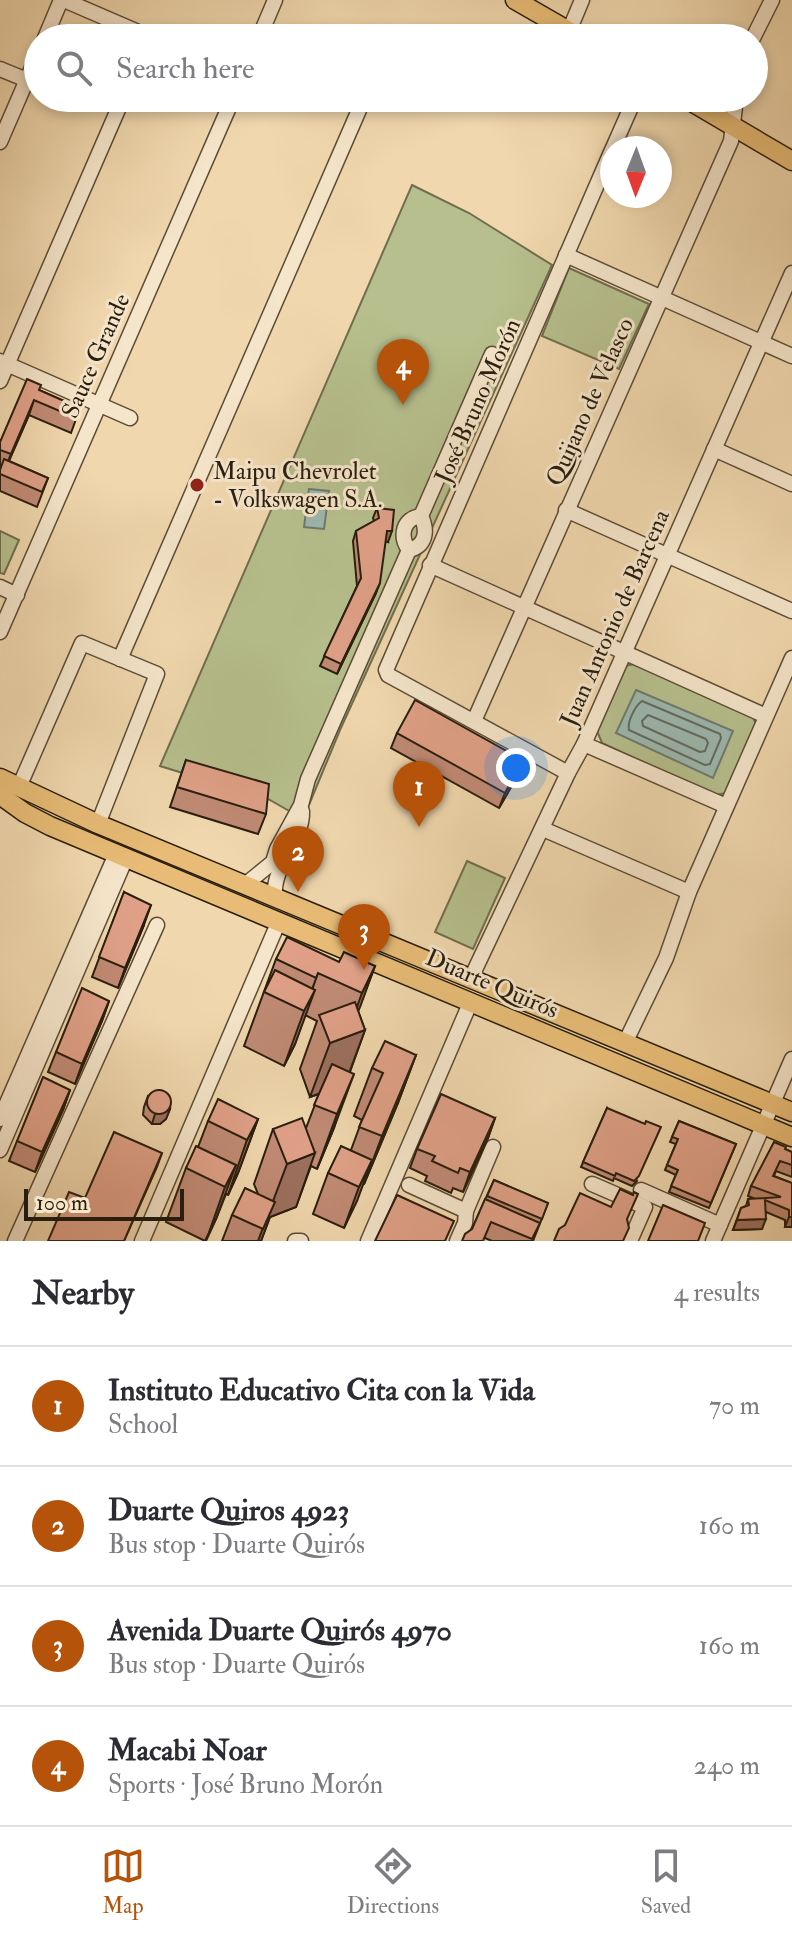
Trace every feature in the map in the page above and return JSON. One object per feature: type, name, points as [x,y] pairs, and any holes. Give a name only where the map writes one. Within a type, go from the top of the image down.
[{"type":"main road","points":[[515,0],[557,24]]},
{"type":"main road","points":[[709,112],[792,161]]},
{"type":"main road","name":"Duarte Quirós","points":[[0,778],[98,824],[792,1112]]},
{"type":"main road","name":"Duarte Quirós","points":[[0,795],[36,820],[792,1137]]},
{"type":"street","points":[[51,24],[62,0],[118,24]]},
{"type":"street","points":[[265,24],[275,0]]},
{"type":"street","points":[[577,24],[582,0]]},
{"type":"street","points":[[758,24],[772,0]]},
{"type":"street","points":[[0,69],[24,79]]},
{"type":"street","points":[[0,142],[24,87]]},
{"type":"street","points":[[0,381],[4,363],[117,112]]},
{"type":"street","name":"Sauce Grande","points":[[0,632],[227,112]]},
{"type":"street","points":[[120,659],[358,112]]},
{"type":"street","name":"José Bruno Morón","points":[[618,136],[629,112]]},
{"type":"street","name":"Quijano de Velasco","points":[[474,721],[731,141],[734,112]]},
{"type":"street","name":"José Bruno Morón","points":[[474,721],[388,675],[386,670],[600,177]]},
{"type":"street","points":[[566,255],[792,356]]},
{"type":"street","name":"Juan Antonio de Barcena","points":[[471,978],[584,744],[792,273]]},
{"type":"street","points":[[246,884],[271,866],[301,805],[308,779],[409,550],[418,548],[422,543],[426,525],[421,516],[492,354]]},
{"type":"street","points":[[4,363],[130,418]]},
{"type":"street","points":[[714,449],[792,484]]},
{"type":"street","points":[[566,510],[792,611]]},
{"type":"street","points":[[430,565],[766,716]]},
{"type":"street","points":[[0,587],[17,595]]},
{"type":"street","points":[[19,787],[82,643],[157,674],[98,824]]},
{"type":"street","points":[[625,1043],[666,958],[689,892],[792,658]]},
{"type":"street","points":[[474,721],[568,773]]},
{"type":"street","points":[[584,744],[726,806]]},
{"type":"street","points":[[275,896],[274,885],[299,834],[301,805]]},
{"type":"street","points":[[543,829],[689,892]]},
{"type":"street","points":[[0,1119],[121,856]]},
{"type":"street","points":[[0,1150],[121,856]]},
{"type":"street","points":[[142,1241],[279,921]]},
{"type":"street","points":[[15,1241],[157,925]]},
{"type":"street","points":[[368,1241],[471,1001]]},
{"type":"street","points":[[713,1241],[792,1059]]},
{"type":"street","points":[[457,1241],[493,1147]]},
{"type":"street","points":[[592,1184],[645,1207],[630,1241]]},
{"type":"street","points":[[409,1185],[466,1211]]},
{"type":"street","points":[[641,1190],[720,1225]]},
{"type":"street","points":[[295,1241],[301,1241]]},
{"type":"green space","points":[[412,185],[469,213],[552,265],[340,730],[309,805],[291,812],[268,799],[160,766]]},
{"type":"green space","points":[[569,268],[649,304],[619,369],[542,336]]},
{"type":"green space","points":[[0,531],[19,540],[4,574],[0,573]]},
{"type":"green space","points":[[634,664],[753,717],[756,724],[727,793],[714,795],[602,743],[597,731],[625,666]]},
{"type":"green space","points":[[467,861],[505,878],[473,949],[435,932]]},
{"type":"water","points":[[309,489],[329,491],[324,529],[304,527]]},
{"type":"water","points":[[636,690],[733,731],[713,778],[616,733]]},
{"type":"building","points":[[27,379],[41,385],[39,390],[80,408],[76,418],[34,400],[11,454],[0,450],[0,442]]},
{"type":"building","points":[[4,459],[48,478],[42,492],[0,474]]},
{"type":"building","points":[[377,508],[394,510],[392,531],[387,531],[380,583],[341,664],[324,656],[361,578],[356,531],[379,518]]},
{"type":"building","points":[[415,700],[523,760],[505,793],[397,733]]},
{"type":"building","points":[[186,760],[269,784],[266,814],[177,787]]},
{"type":"building","points":[[124,892],[151,905],[125,968],[99,957]]},
{"type":"building","points":[[287,937],[339,962],[344,952],[375,966],[362,993],[318,973],[316,978],[276,959]]},
{"type":"building","points":[[275,970],[315,990],[304,1011],[264,992]]},
{"type":"building","points":[[82,988],[109,1001],[82,1064],[56,1052]]},
{"type":"building","points":[[355,1002],[365,1030],[330,1043],[319,1015]]},
{"type":"building","points":[[385,1041],[416,1055],[382,1136],[359,1127],[383,1073],[372,1068]]},
{"type":"building","points":[[332,1064],[354,1074],[337,1114],[314,1105]]},
{"type":"building","points":[[43,1077],[70,1090],[42,1152],[17,1141]]},
{"type":"building","points":[[159,1090],[170,1097],[171,1102],[164,1113],[159,1114],[148,1107],[147,1102],[154,1091]]},
{"type":"building","points":[[441,1094],[495,1118],[470,1172],[460,1168],[458,1173],[432,1161],[435,1156],[417,1149]]},
{"type":"building","points":[[218,1099],[258,1119],[247,1140],[208,1121]]},
{"type":"building","points":[[607,1108],[645,1124],[646,1121],[661,1127],[634,1181],[583,1162]]},
{"type":"building","points":[[302,1118],[315,1153],[287,1164],[273,1129]]},
{"type":"building","points":[[679,1121],[736,1144],[711,1203],[671,1186],[678,1170],[667,1165],[678,1139],[672,1137]]},
{"type":"building","points":[[114,1132],[162,1153],[124,1241],[48,1241],[69,1192],[85,1198]]},
{"type":"building","points":[[774,1142],[792,1152],[792,1165],[780,1161],[773,1176],[792,1183],[792,1217],[789,1217],[789,1210],[765,1200],[766,1219],[737,1220],[741,1208],[749,1205],[748,1199],[781,1197],[751,1186]]},
{"type":"building","points":[[196,1146],[236,1165],[225,1187],[186,1168]]},
{"type":"building","points":[[341,1146],[372,1160],[359,1187],[328,1173]]},
{"type":"building","points":[[494,1180],[548,1203],[542,1219],[487,1196]]},
{"type":"building","points":[[245,1188],[275,1202],[263,1229],[232,1215]]},
{"type":"building","points":[[620,1189],[638,1194],[627,1219],[629,1228],[623,1241],[554,1241],[580,1193],[611,1207]]},
{"type":"building","points":[[397,1195],[454,1221],[445,1241],[375,1241]]},
{"type":"building","points":[[485,1199],[540,1223],[532,1239],[491,1222],[483,1241],[462,1241],[472,1229]]},
{"type":"building","points":[[663,1205],[705,1223],[698,1241],[648,1241]]},
{"type":"place","name":"Macabi Noar","points":[[403,405]]},
{"type":"place","name":"Maipu Chevrolet - Volkswagen S.A.","points":[[197,485]]},
{"type":"place","name":"Instituto Educativo Cita con la Vida","points":[[419,827]]},
{"type":"place","name":"Duarte Quiros 4923","points":[[298,892]]},
{"type":"place","name":"Avenida Duarte Quirós 4970","points":[[364,970]]}]
